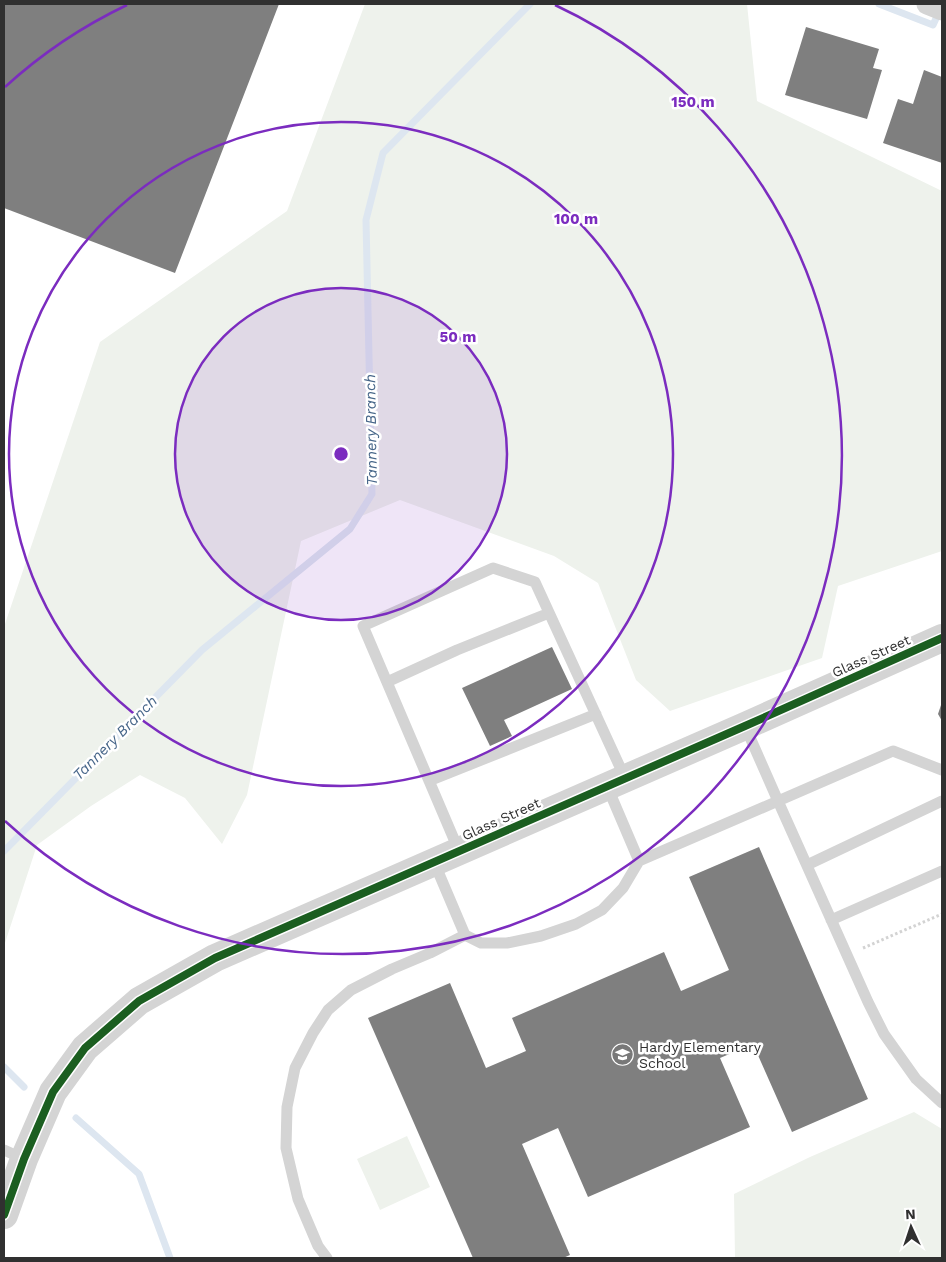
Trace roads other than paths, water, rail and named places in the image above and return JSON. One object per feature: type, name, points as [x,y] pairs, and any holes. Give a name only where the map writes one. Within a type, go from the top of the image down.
[{"type":"street","points":[[927,4],[942,10]]},
{"type":"street","name":"Glass Street","points":[[4,1215],[14,1155],[53,1092],[84,1048],[139,1001],[215,958],[942,638]]},
{"type":"lane","points":[[459,851],[363,626],[493,568],[535,582],[596,714],[639,861]]},
{"type":"lane","points":[[387,682],[457,650],[549,613]]},
{"type":"lane","points":[[429,781],[596,714]]},
{"type":"lane","points":[[745,726],[884,1034],[916,1079],[942,1103]]},
{"type":"lane","points":[[434,862],[465,935],[481,943],[507,944],[541,936],[576,924],[602,910],[624,888],[639,861],[893,751],[942,770]]},
{"type":"lane","points":[[807,865],[942,801]]},
{"type":"lane","points":[[831,920],[942,872]]},
{"type":"lane","points":[[327,1258],[318,1246],[298,1199],[286,1148],[287,1107],[295,1068],[313,1033],[328,1010],[351,990],[465,935]]},
{"type":"waterway","name":"Tannery Branch","points":[[4,851],[202,650],[350,529],[372,494],[366,220],[383,153],[530,4]]},
{"type":"waterway","points":[[879,4],[933,25],[939,12]]},
{"type":"waterway","points":[[4,1067],[24,1087]]},
{"type":"waterway","points":[[76,1118],[139,1174],[170,1258]]},
{"type":"place","name":"Hardy Elementary School","points":[[623,1055]]}]
